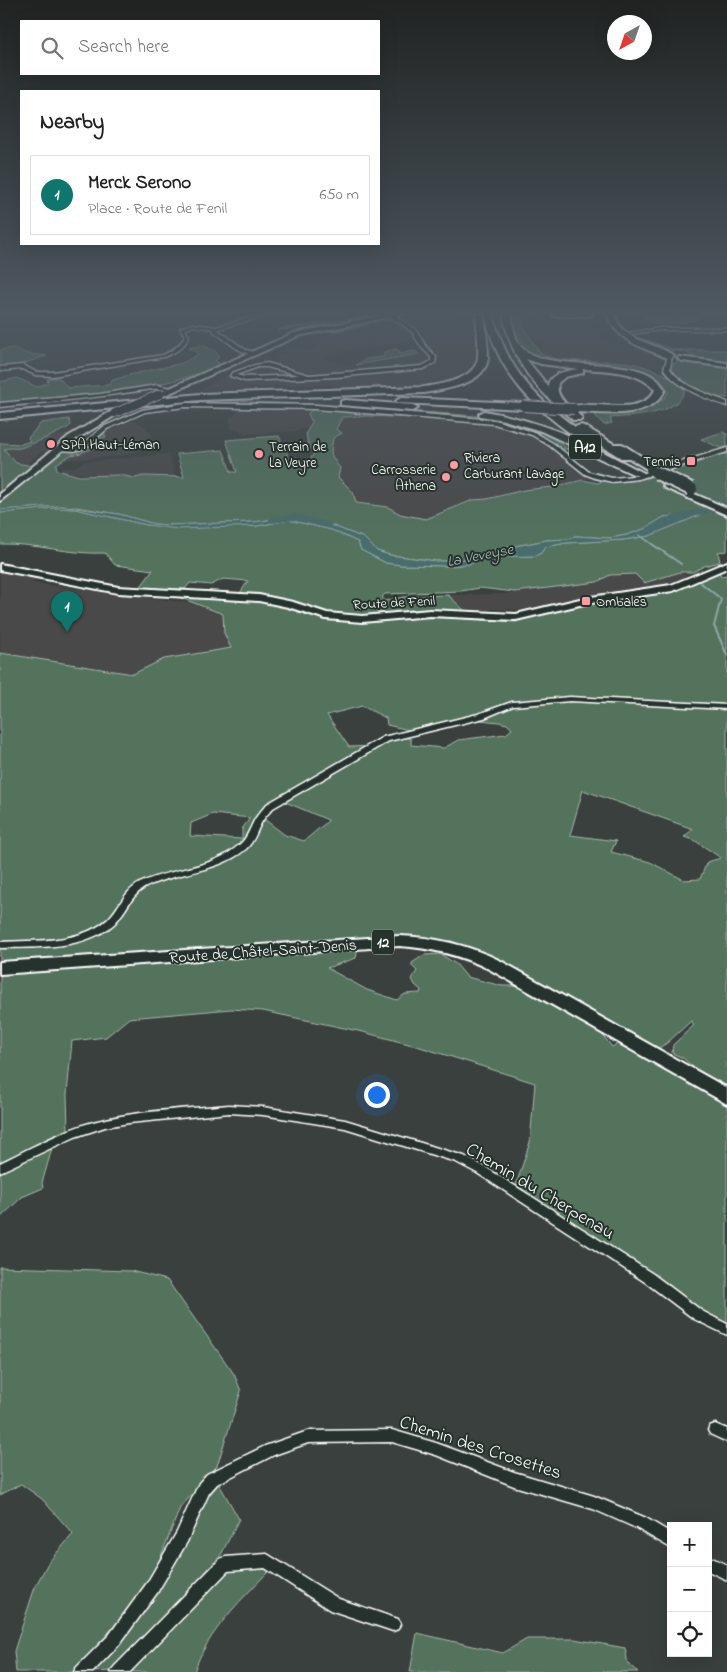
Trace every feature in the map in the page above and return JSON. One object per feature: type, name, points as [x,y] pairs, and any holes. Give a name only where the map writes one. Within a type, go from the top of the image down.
[{"type":"highway","name":"A12","points":[[0,418],[256,396],[395,392]]},
{"type":"highway","points":[[519,392],[532,406],[578,441],[727,504]]},
{"type":"highway","points":[[528,392],[575,432],[646,471]]},
{"type":"highway","points":[[537,392],[556,409],[591,435],[669,486],[727,512]]},
{"type":"highway","points":[[548,392],[646,471]]},
{"type":"highway","name":"A12","points":[[553,392],[559,402]]},
{"type":"highway","name":"A12","points":[[256,396],[608,407],[632,404],[649,398],[652,392]]},
{"type":"highway","name":"A12","points":[[572,407],[608,410],[639,406],[655,399],[660,392]]},
{"type":"highway","name":"A12","points":[[256,396],[505,417],[540,426],[646,471]]},
{"type":"main road","name":"Route de Châtel-Saint-Denis","points":[[0,968],[399,941],[441,944],[457,948],[494,966],[727,1097]]},
{"type":"street","points":[[0,405],[88,398],[125,392]]},
{"type":"street","points":[[0,498],[79,433],[115,413],[165,392]]},
{"type":"street","points":[[700,392],[727,404]]},
{"type":"street","points":[[59,448],[74,449],[83,447],[105,428],[144,410],[184,405],[316,407],[495,422],[534,434],[552,445],[587,473],[609,480],[636,478],[727,450]]},
{"type":"street","name":"Route de Fenil","points":[[0,567],[118,590],[194,592],[259,598],[290,604],[326,616],[362,619],[430,613],[516,617],[586,600],[672,588],[727,565]]},
{"type":"street","points":[[0,945],[81,938],[98,932],[112,922],[133,891],[163,878],[212,864],[236,852],[248,841],[260,818],[270,806],[386,739],[481,716],[512,704],[570,699],[727,707]]},
{"type":"street","name":"Chemin du Cherpenau","points":[[0,1168],[71,1134],[105,1123],[130,1119],[229,1109],[282,1114],[345,1124],[460,1159],[481,1170],[649,1278],[698,1315],[727,1330]]},
{"type":"street","name":"Chemin des Crosettes","points":[[82,1672],[114,1640],[152,1588],[182,1537],[201,1494],[212,1479],[270,1450],[308,1437],[392,1436],[436,1449],[514,1479],[594,1502],[641,1523],[667,1539]]},
{"type":"street","points":[[119,1672],[224,1564],[267,1561],[335,1605],[393,1624]]},
{"type":"street","points":[[712,1565],[727,1573]]},
{"type":"shaded area","points":[[236,407],[290,407],[298,412],[309,412],[308,414],[312,422],[308,428],[297,431],[242,434],[241,430],[231,429],[229,418],[237,413]]},
{"type":"shaded area","points":[[367,416],[492,423],[531,435],[547,443],[578,470],[591,478],[553,487],[524,490],[487,499],[473,500],[426,519],[400,514],[388,507],[356,503],[353,492],[338,477],[338,466],[333,462],[330,452],[333,438],[342,432],[336,429],[341,418]]},
{"type":"shaded area","points":[[134,420],[145,427],[153,436],[148,440],[148,445],[140,450],[120,456],[65,460],[71,455],[96,447],[99,438],[106,437],[105,432]]},
{"type":"shaded area","points":[[62,434],[70,435],[50,452],[41,452],[25,465],[16,463],[4,449],[37,443],[45,437]]},
{"type":"shaded area","points":[[169,454],[175,477],[104,476],[62,472],[61,468],[74,467],[83,462]]},
{"type":"shaded area","points":[[0,570],[39,577],[32,583],[190,603],[223,614],[224,633],[232,649],[164,659],[133,674],[0,653]]},
{"type":"shaded area","points":[[680,572],[697,580],[524,610],[490,609],[489,614],[466,612],[448,595],[503,594],[597,582],[610,575],[635,574],[644,583]]},
{"type":"green space","points":[[0,392],[114,392],[65,398],[0,404]]},
{"type":"green space","points":[[684,392],[680,399],[664,410],[641,415],[610,418],[612,423],[604,425],[592,412],[644,408],[662,400],[668,393]]},
{"type":"green space","points":[[702,392],[727,392],[727,398],[710,396]]},
{"type":"green space","points":[[200,403],[319,404],[477,416],[519,425],[465,416],[318,405]]},
{"type":"green space","points":[[316,408],[439,419],[367,416],[342,417],[336,429],[342,433],[333,438],[331,448],[333,457],[340,468],[338,477],[353,492],[356,503],[388,507],[400,514],[426,519],[473,500],[487,499],[524,490],[553,487],[583,480],[597,483],[611,479],[627,482],[635,481],[676,468],[686,468],[727,451],[727,551],[718,552],[720,562],[704,566],[693,572],[680,572],[644,583],[635,574],[610,575],[597,582],[515,592],[480,588],[461,591],[385,594],[382,597],[385,601],[404,597],[448,595],[466,612],[464,619],[516,622],[551,606],[656,593],[719,572],[721,576],[727,575],[727,1086],[694,1068],[683,1058],[672,1053],[673,1045],[694,1025],[691,1021],[667,1043],[654,1051],[483,955],[452,941],[402,937],[0,963],[0,653],[133,674],[164,659],[231,648],[224,633],[223,614],[170,594],[251,599],[240,593],[248,581],[223,579],[211,585],[190,583],[185,589],[139,589],[153,570],[115,565],[105,553],[0,544],[0,513],[55,508],[75,509],[147,525],[210,527],[257,526],[289,520],[332,530],[358,542],[361,550],[386,563],[451,566],[468,564],[493,557],[535,556],[541,553],[545,547],[566,543],[623,540],[649,536],[699,515],[691,512],[664,517],[644,529],[610,538],[575,536],[569,539],[547,540],[494,550],[457,561],[436,561],[390,555],[377,551],[364,538],[333,526],[280,518],[254,522],[168,525],[154,524],[119,514],[76,507],[60,506],[0,510],[0,443],[21,444],[30,441],[28,438],[41,423],[69,419],[71,425],[24,447],[4,449],[16,463],[33,466],[47,463],[60,452],[88,447],[97,437],[105,434],[106,437],[98,439],[96,447],[71,455],[56,464],[57,470],[79,476],[184,477],[177,454],[223,450],[231,472],[237,472],[226,440],[279,436],[292,465],[292,458],[294,457],[307,464],[314,464],[311,458],[314,453],[308,445],[306,433],[312,422],[308,414]],"holes":[[[362,706],[386,718],[387,725],[414,731],[480,720],[507,724],[512,729],[506,734],[458,740],[444,748],[411,745],[411,739],[395,734],[382,736],[379,746],[349,747],[327,715]],[[583,790],[693,829],[684,837],[694,840],[721,858],[707,862],[700,879],[684,880],[650,862],[611,852],[616,841],[570,835]],[[283,801],[328,821],[304,841],[285,835],[264,819],[272,807]],[[213,814],[250,818],[242,829],[242,839],[190,836],[191,823]]]},
{"type":"green space","points":[[529,428],[547,436],[568,449],[561,449]]},
{"type":"green space","points":[[723,432],[727,434],[727,447],[722,449],[701,439]]},
{"type":"green space","points":[[358,948],[356,958],[327,968],[367,990],[397,1000],[405,994],[420,993],[421,990],[412,979],[417,971],[412,966],[412,963],[424,955],[440,954],[456,964],[467,977],[502,986],[524,986],[600,1032],[612,1047],[618,1043],[727,1104],[727,1326],[710,1317],[516,1185],[530,1142],[535,1083],[420,1047],[363,1032],[263,1011],[231,1009],[129,1018],[106,1037],[72,1041],[67,1094],[68,1130],[0,1163],[0,972]]},
{"type":"green space","points":[[53,1145],[42,1183],[43,1188],[22,1197],[0,1218],[0,1171]]},
{"type":"green space","points":[[0,1267],[131,1271],[167,1280],[234,1374],[241,1391],[217,1466],[180,1508],[155,1571],[120,1619],[75,1672],[16,1672],[14,1651],[35,1587],[48,1563],[73,1534],[42,1499],[21,1484],[0,1495]]},
{"type":"green space","points":[[219,1484],[239,1519],[221,1555],[116,1671],[86,1672],[199,1507]]},
{"type":"green space","points":[[264,1564],[270,1570],[216,1630],[207,1643],[194,1672],[125,1672],[226,1569]]},
{"type":"green space","points":[[417,1633],[503,1653],[527,1639],[574,1639],[625,1648],[628,1664],[638,1672],[410,1672]]},
{"type":"water","points":[[60,506],[119,514],[154,524],[168,525],[254,522],[290,517],[333,526],[364,538],[377,551],[390,555],[436,561],[457,561],[494,550],[547,540],[569,539],[575,536],[610,538],[644,529],[664,517],[691,512],[700,515],[649,536],[623,540],[566,543],[545,547],[541,553],[535,556],[493,557],[468,564],[451,566],[386,563],[361,550],[358,542],[332,530],[289,520],[257,526],[178,529],[147,525],[75,509],[55,508],[0,513],[0,510]]},
{"type":"waterway","name":"La Veveyse","points":[[675,518],[727,505]]},
{"type":"waterway","name":"La Veveyse","points":[[273,520],[294,517],[327,525]]},
{"type":"waterway","points":[[639,535],[681,564]]},
{"type":"waterway","points":[[701,583],[721,599],[714,626],[727,655]]},
{"type":"place","name":"SPA Haut-Léman","points":[[51,444]]},
{"type":"place","name":"Terrain de La Veyre","points":[[259,454]]},
{"type":"place","name":"Tennis","points":[[691,461]]},
{"type":"place","name":"Riviera Carburant Lavage","points":[[454,465]]},
{"type":"place","name":"Carrosserie Athena","points":[[446,477]]},
{"type":"place","name":"Ombales","points":[[586,601]]},
{"type":"place","name":"Merck Serono","points":[[67,632]]}]
